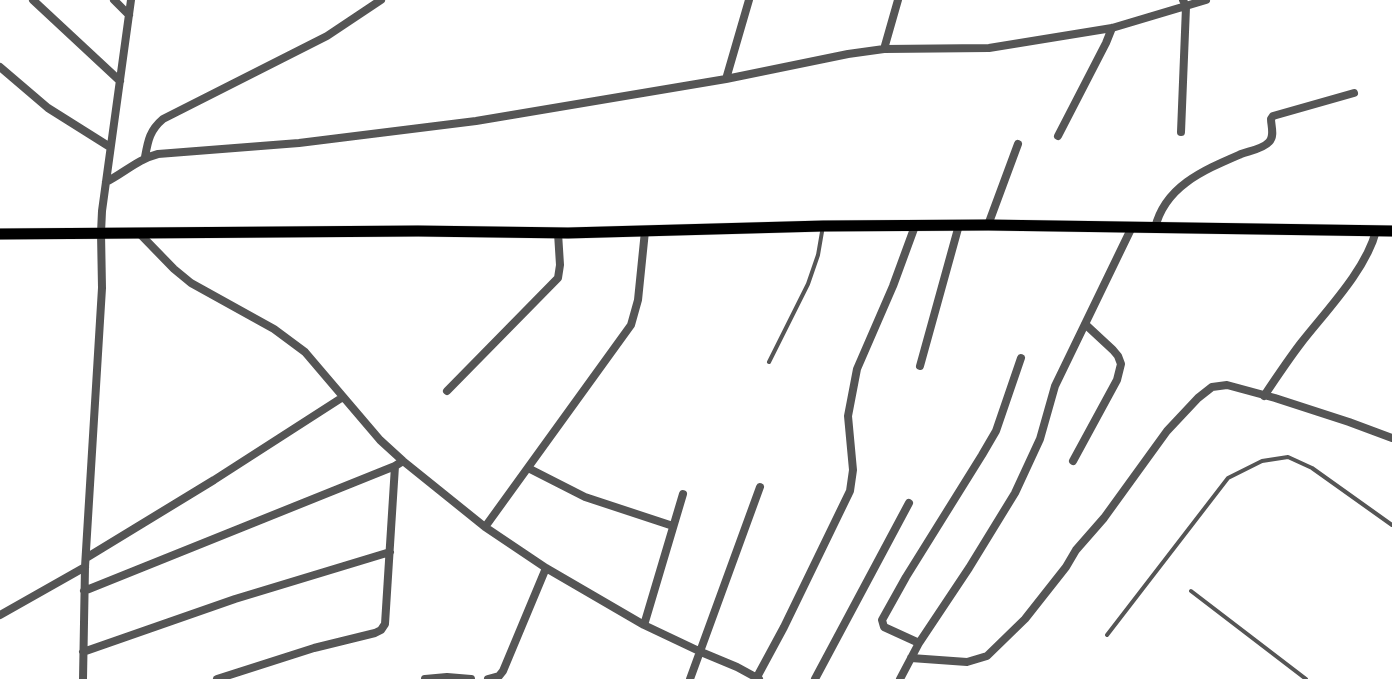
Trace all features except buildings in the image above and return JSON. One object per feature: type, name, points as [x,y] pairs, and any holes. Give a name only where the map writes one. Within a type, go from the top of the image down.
[{"type":"highway","points":[[0,234],[418,231],[558,233],[823,226],[959,225],[1392,231]]},
{"type":"street","points":[[33,0],[120,81]]},
{"type":"street","points":[[114,0],[129,15]]},
{"type":"street","points":[[83,679],[85,567],[102,288],[101,234],[110,147],[131,0]]},
{"type":"street","points":[[145,157],[149,136],[154,127],[163,120],[327,36],[381,0]]},
{"type":"street","points":[[726,79],[749,0]]},
{"type":"street","points":[[884,49],[898,0]]},
{"type":"street","points":[[106,182],[121,174],[145,157],[158,154],[299,143],[476,121],[726,79],[848,54],[884,49],[989,48],[1112,28],[1185,3],[1206,0]]},
{"type":"street","points":[[1181,132],[1185,3]]},
{"type":"street","points":[[1058,136],[1106,43],[1112,28]]},
{"type":"street","points":[[0,67],[48,108],[110,147]]},
{"type":"street","points":[[1155,228],[1159,213],[1165,204],[1190,179],[1241,154],[1268,143],[1272,138],[1271,119],[1273,116],[1354,93]]},
{"type":"street","points":[[988,225],[1018,144]]},
{"type":"street","points":[[920,366],[959,225]]},
{"type":"street","points":[[139,233],[174,269],[191,283],[274,329],[305,352],[380,440],[403,461],[485,527],[546,568],[644,625],[758,678],[850,491],[853,470],[848,416],[857,369],[893,286],[915,226]]},
{"type":"street","points":[[900,679],[919,643],[969,568],[1015,493],[1040,439],[1055,386],[1132,227]]},
{"type":"street","points":[[485,527],[631,325],[638,300],[645,231]]},
{"type":"street","points":[[1264,396],[1366,256],[1370,250],[1376,231]]},
{"type":"street","points":[[446,391],[558,278],[560,265],[558,233]]},
{"type":"street","points":[[1073,461],[1117,380],[1121,364],[1118,356],[1113,350],[1085,324]]},
{"type":"street","points":[[919,643],[884,627],[882,620],[996,431],[1020,358]]},
{"type":"street","points":[[911,658],[967,662],[987,656],[1024,618],[1066,567],[1076,550],[1104,518],[1167,431],[1198,398],[1212,387],[1227,385],[1349,422],[1392,438]]},
{"type":"street","points":[[86,558],[214,480],[343,397]]},
{"type":"street","points":[[84,591],[395,466],[403,461]]},
{"type":"street","points":[[217,679],[314,648],[375,633],[381,630],[385,624],[395,466]]},
{"type":"street","points":[[528,468],[585,497],[673,526]]},
{"type":"street","points":[[690,679],[760,487]]},
{"type":"street","points":[[644,625],[683,494]]},
{"type":"street","points":[[815,679],[909,503]]},
{"type":"street","points":[[83,652],[235,599],[390,552]]},
{"type":"street","points":[[0,615],[85,567]]},
{"type":"street","points":[[488,679],[499,676],[502,671],[546,568]]},
{"type":"street","points":[[425,679],[447,677],[471,679]]},
{"type":"lane","points":[[769,362],[808,284],[818,255],[823,226]]},
{"type":"lane","points":[[1107,635],[1228,478],[1262,461],[1288,457],[1312,468],[1392,525]]},
{"type":"lane","points":[[1192,591],[1306,679]]}]
